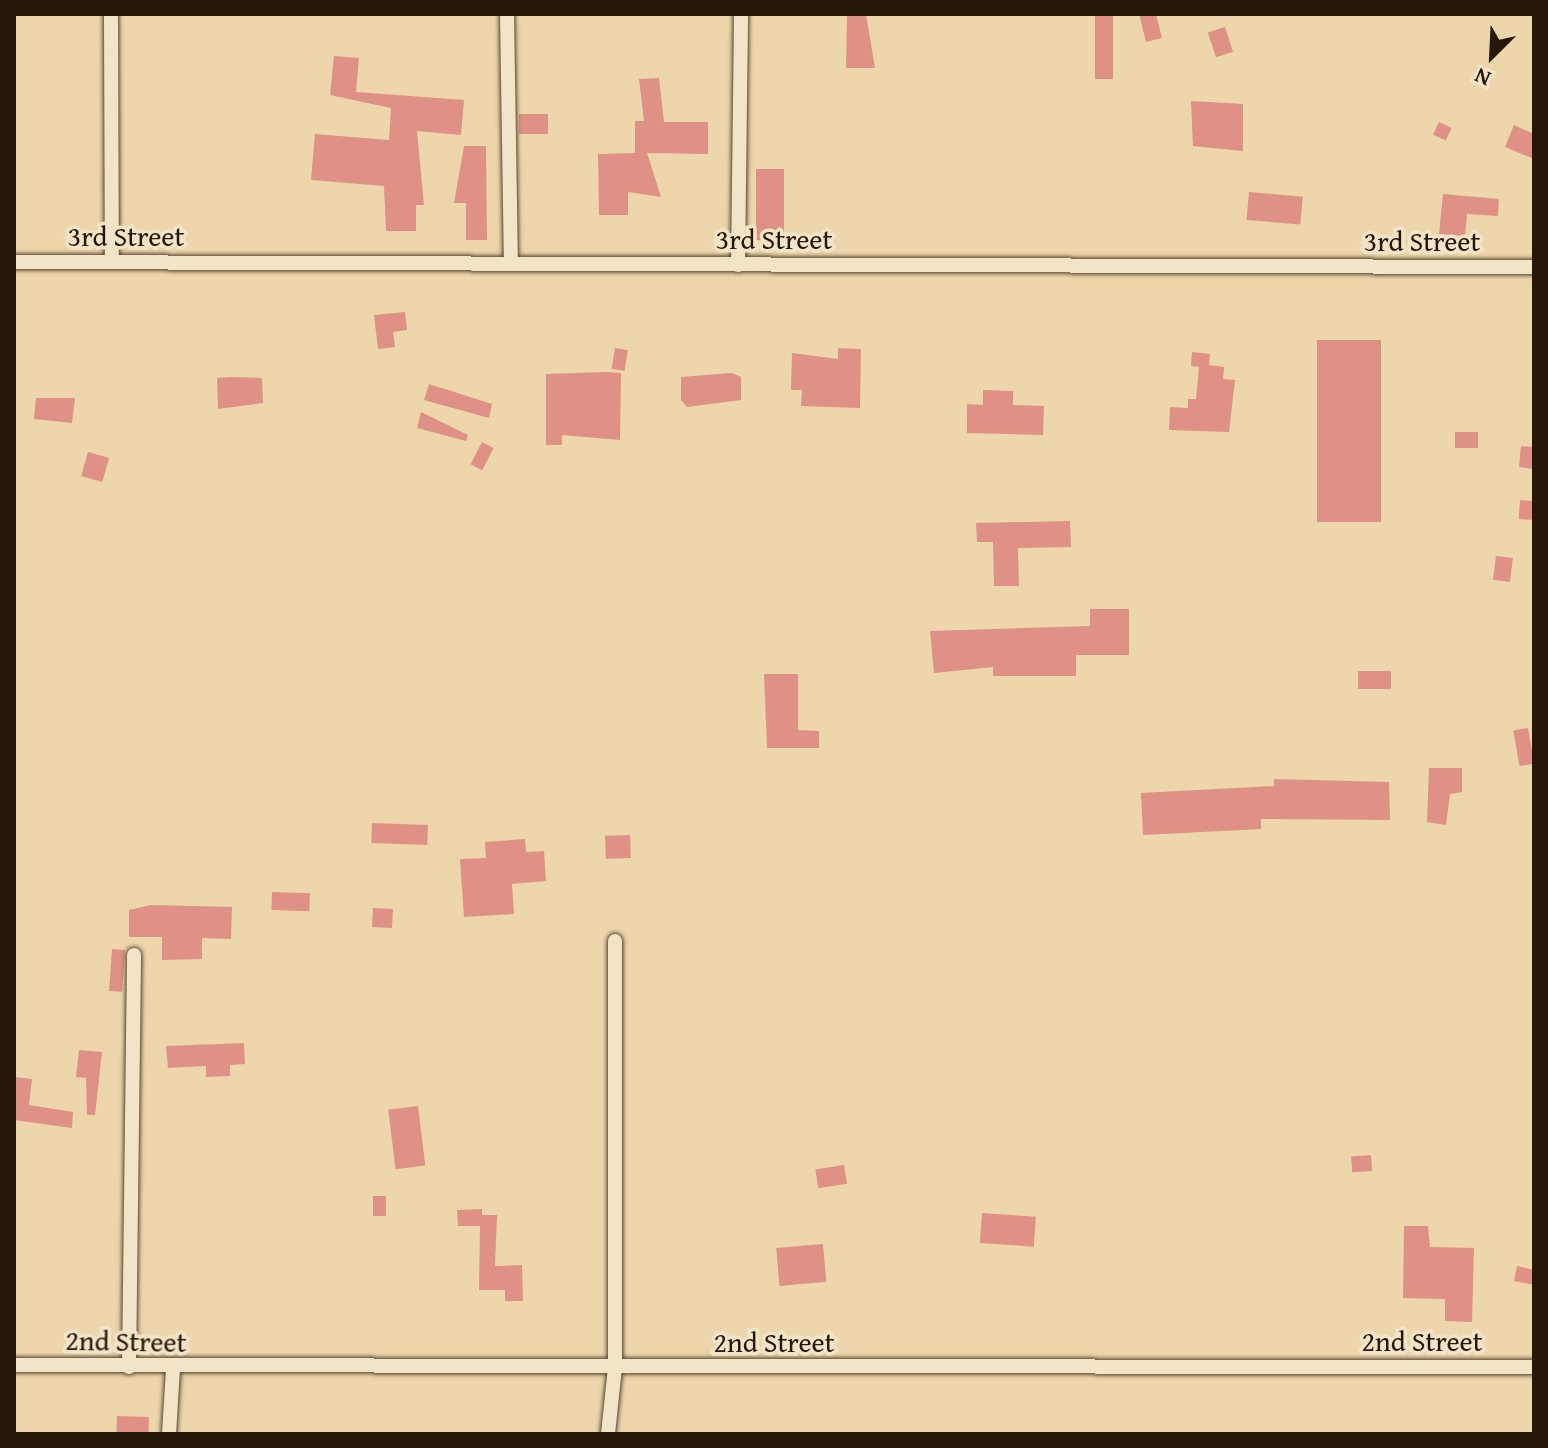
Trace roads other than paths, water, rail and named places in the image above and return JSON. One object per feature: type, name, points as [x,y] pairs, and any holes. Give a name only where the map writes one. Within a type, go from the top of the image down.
[{"type":"street","points":[[111,14],[112,262]]},
{"type":"street","points":[[507,14],[511,264]]},
{"type":"street","points":[[738,265],[741,14]]},
{"type":"street","name":"3rd Street","points":[[14,262],[1534,267]]},
{"type":"street","points":[[608,1434],[615,1367],[615,941]]},
{"type":"street","points":[[129,1367],[134,955]]},
{"type":"street","name":"2nd Street","points":[[14,1365],[173,1368],[1534,1367]]},
{"type":"street","points":[[169,1434],[173,1368]]}]
